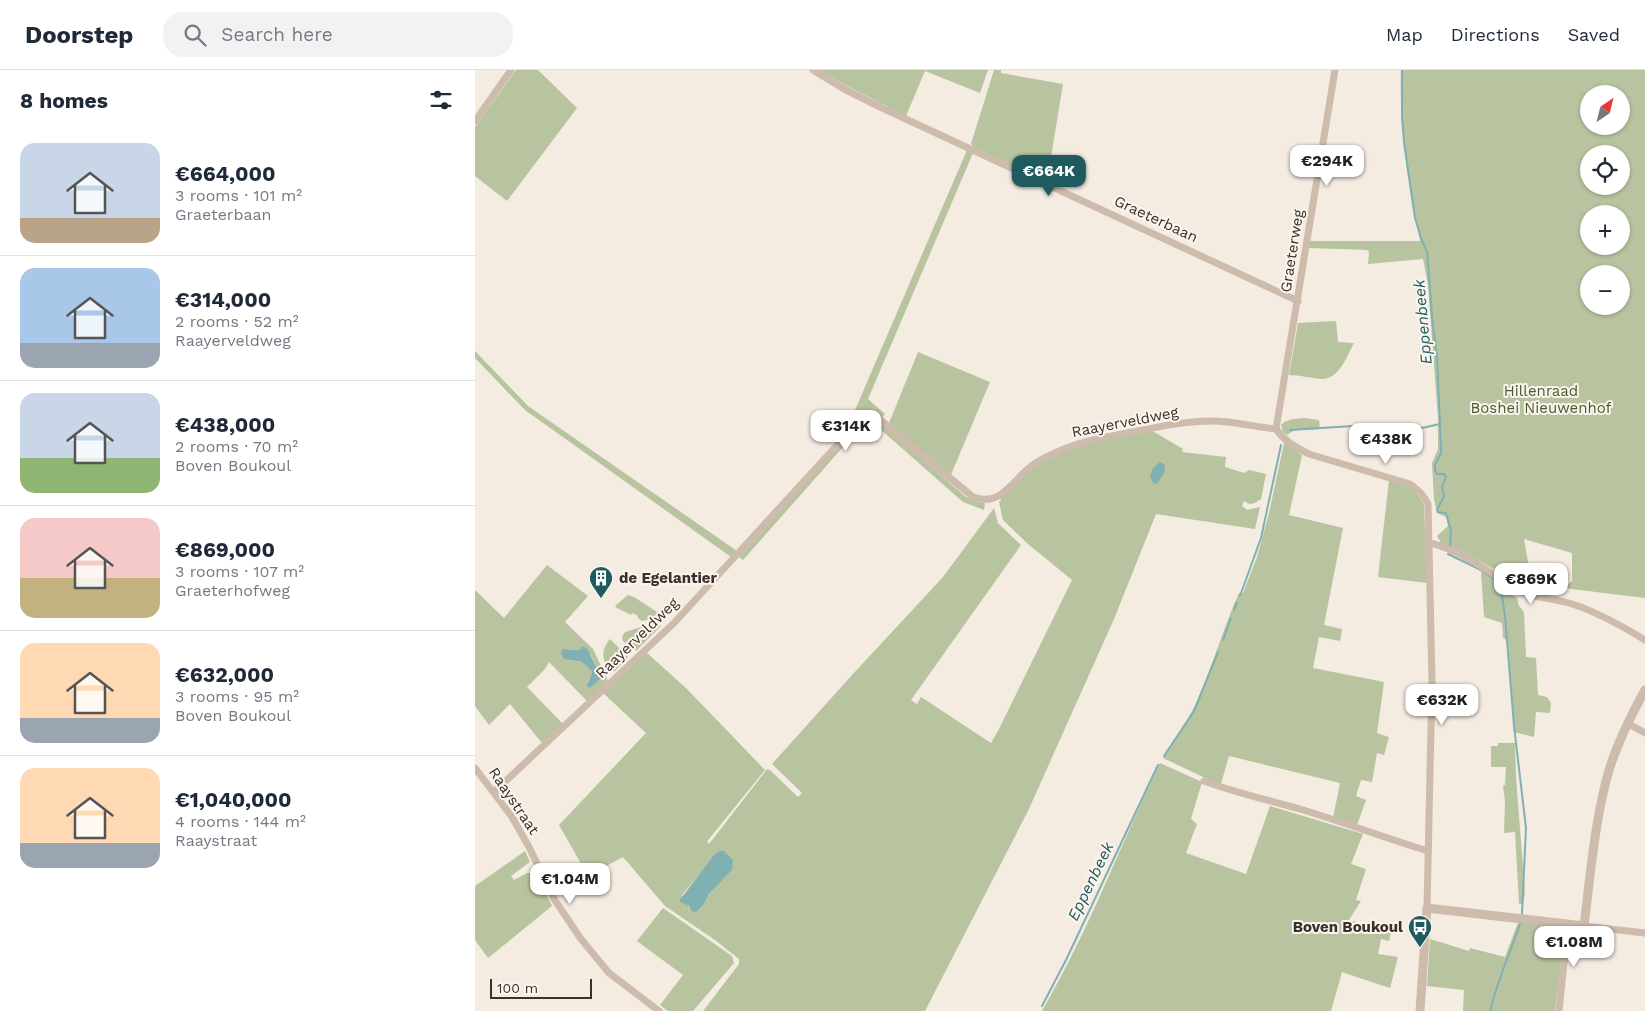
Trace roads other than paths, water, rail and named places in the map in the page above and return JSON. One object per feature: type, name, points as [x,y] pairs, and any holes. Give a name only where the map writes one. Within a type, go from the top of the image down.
[{"type":"street","points":[[475,121],[511,70]]},
{"type":"street","name":"Graeterbaan","points":[[813,70],[844,90],[1298,300]]},
{"type":"street","name":"Graeterweg","points":[[1278,432],[1335,70]]},
{"type":"street","name":"Raayerveldweg","points":[[494,792],[674,622],[728,566],[862,418],[869,415],[877,417],[973,497],[981,500],[989,500],[999,496],[1038,461],[1065,448],[1088,440],[1168,425],[1212,421],[1278,432]]},
{"type":"street","points":[[1278,432],[1296,448],[1309,454],[1410,484],[1418,490],[1427,504],[1430,543],[1432,682],[1427,908],[1420,1011]]},
{"type":"street","points":[[1430,543],[1444,546],[1466,557],[1523,592],[1571,603],[1584,608],[1645,640]]},
{"type":"street","points":[[1584,926],[1598,820],[1606,780],[1627,723],[1645,690]]},
{"type":"street","points":[[1627,723],[1645,733]]},
{"type":"street","name":"Raaystraat","points":[[475,768],[512,817],[529,847],[554,900],[581,940],[609,972],[659,1011]]},
{"type":"street","points":[[1204,781],[1230,791],[1287,806],[1428,851]]},
{"type":"street","points":[[1427,908],[1645,933]]},
{"type":"street","points":[[1559,1011],[1568,924]]},
{"type":"water","points":[[1160,462],[1165,465],[1164,473],[1157,484],[1153,483],[1150,476],[1153,468]]},
{"type":"water","points":[[582,647],[588,650],[600,675],[600,679],[590,688],[587,686],[592,672],[589,668],[580,662],[564,659],[561,653],[563,649],[580,650]]},
{"type":"water","points":[[724,851],[733,860],[732,870],[709,894],[704,904],[696,912],[691,911],[689,906],[679,901],[714,855]]},
{"type":"waterway","name":"Eppenbeek","points":[[1290,430],[1353,426],[1404,432],[1440,424],[1437,356],[1427,252],[1415,218],[1404,142],[1402,70]]},
{"type":"waterway","points":[[1440,424],[1441,453],[1435,465],[1435,471],[1437,474],[1444,474],[1446,477],[1442,487],[1444,496],[1437,510],[1438,512],[1446,513],[1451,531],[1450,546]]},
{"type":"waterway","name":"Eppenbeek","points":[[1240,596],[1261,538],[1281,445]]},
{"type":"waterway","points":[[1448,554],[1481,570],[1500,583],[1526,828],[1522,914]]},
{"type":"waterway","name":"Eppenbeek","points":[[1234,610],[1237,603]]},
{"type":"waterway","name":"Eppenbeek","points":[[1223,640],[1231,618]]},
{"type":"waterway","name":"Eppenbeek","points":[[1164,756],[1194,711],[1218,652]]},
{"type":"waterway","name":"Eppenbeek","points":[[1042,1006],[1066,960],[1158,765]]},
{"type":"waterway","points":[[1490,1011],[1520,924]]},
{"type":"place","name":"de Egelantier","points":[[601,599]]},
{"type":"place","name":"Boven Boukoul","points":[[1420,948]]},
{"type":"park label","name":"Hillenraad Boshei Nieuwenhof","points":[[1541,400]]}]
